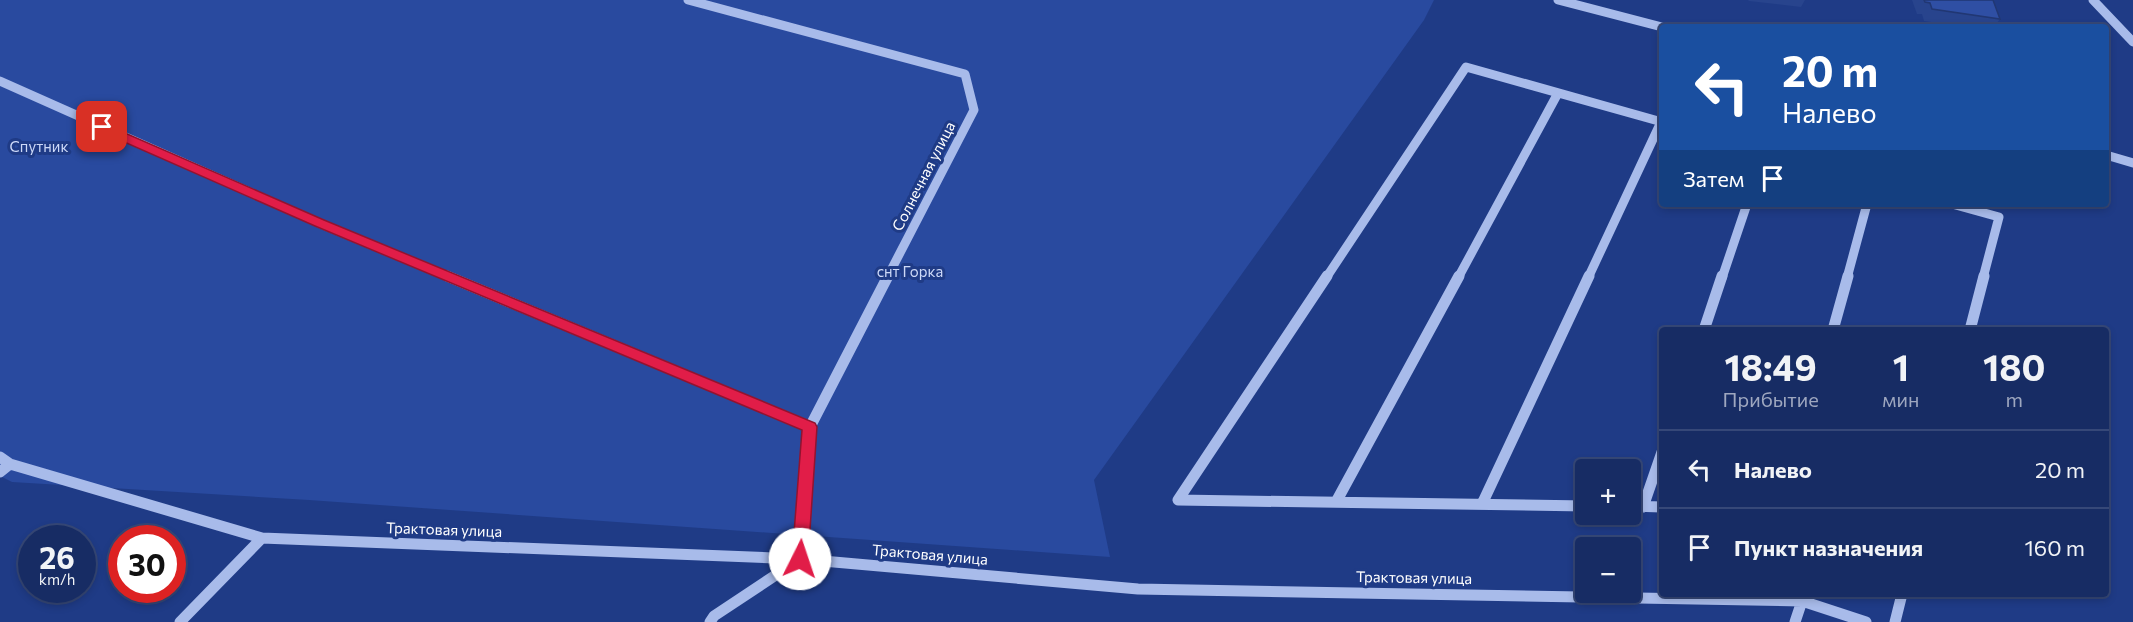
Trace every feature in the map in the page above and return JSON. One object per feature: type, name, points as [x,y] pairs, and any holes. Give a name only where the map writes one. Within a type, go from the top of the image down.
[{"type":"street","name":"Солнечная улица","points":[[688,0],[965,74],[974,110],[810,427],[800,559]]},
{"type":"street","points":[[1558,0],[1659,26]]},
{"type":"street","points":[[2093,0],[2133,42]]},
{"type":"street","points":[[1575,506],[1178,500],[1466,67],[1659,121]]},
{"type":"street","points":[[0,81],[319,223],[810,427]]},
{"type":"street","points":[[1336,502],[1558,93]]},
{"type":"street","points":[[1482,504],[1659,128]]},
{"type":"street","points":[[2109,156],[2133,163]]},
{"type":"street","points":[[1705,327],[1746,207]]},
{"type":"street","points":[[1834,327],[1866,207]]},
{"type":"street","points":[[1963,207],[1999,217],[1971,327]]},
{"type":"street","points":[[1641,498],[1659,459]]},
{"type":"street","name":"Трактовая улица","points":[[3,464],[262,538],[800,559],[1138,589],[1802,601],[1866,622]]},
{"type":"street","points":[[1641,507],[1659,507]]},
{"type":"street","points":[[180,622],[262,538]]},
{"type":"street","points":[[710,622],[714,616],[800,559]]},
{"type":"street","points":[[1895,622],[1901,597]]},
{"type":"street","points":[[1795,622],[1802,601]]},
{"type":"green space","name":"снт Горка","points":[[0,0],[1434,0],[1424,20],[1094,480],[1110,557],[309,500],[12,482],[0,476]]},
{"type":"building","points":[[1924,0],[1993,0],[2000,19],[1932,9],[1930,3]]},
{"type":"route","points":[[102,127],[319,223],[810,427],[800,559]]},
{"type":"park label","name":"Спутник","points":[[39,146]]}]
